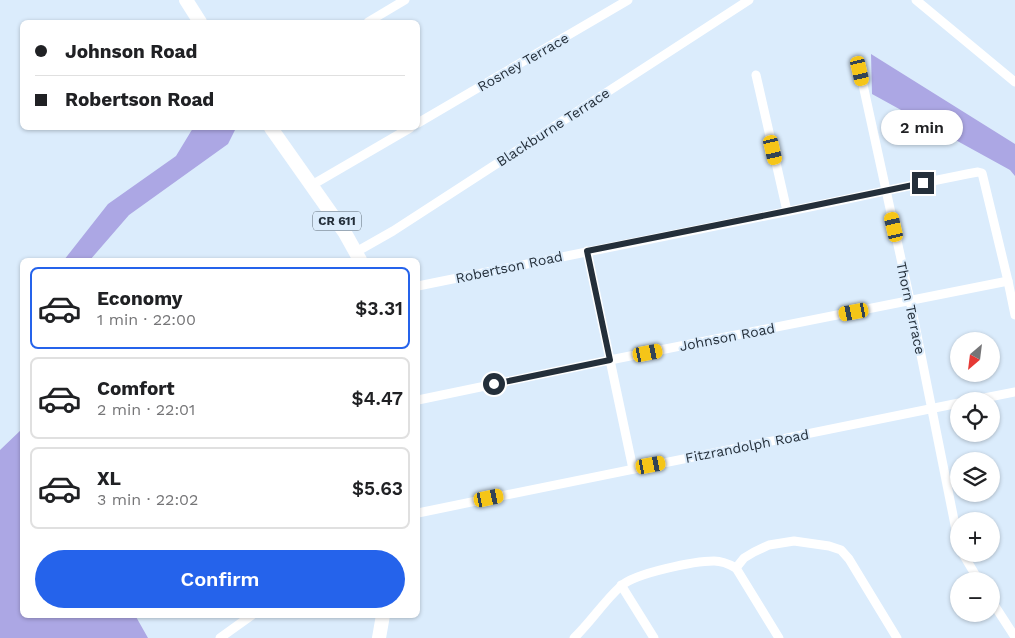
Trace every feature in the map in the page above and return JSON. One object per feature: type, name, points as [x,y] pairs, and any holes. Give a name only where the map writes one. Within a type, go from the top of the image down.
[{"type":"main road","points":[[186,0],[199,20]]},
{"type":"main road","name":"CR 611","points":[[273,130],[345,233],[358,256]]},
{"type":"main road","points":[[379,638],[382,618]]},
{"type":"street","points":[[371,20],[405,0]]},
{"type":"street","name":"Rosney Terrace","points":[[420,122],[628,0]]},
{"type":"street","name":"Blackburne Terrace","points":[[358,256],[401,226],[749,0]]},
{"type":"street","points":[[916,0],[1015,82]]},
{"type":"street","name":"Thorn Terrace","points":[[860,71],[910,300],[952,512]]},
{"type":"street","points":[[756,75],[787,211]]},
{"type":"street","points":[[312,185],[407,130]]},
{"type":"street","name":"Robertson Road","points":[[420,286],[978,172],[982,173],[1008,281]]},
{"type":"street","points":[[587,251],[633,468]]},
{"type":"street","points":[[1008,281],[1015,314]]},
{"type":"street","name":"Johnson Road","points":[[420,400],[1008,281]]},
{"type":"street","points":[[1000,395],[1015,392]]},
{"type":"street","name":"Fitzrandolph Road","points":[[420,513],[950,405]]},
{"type":"street","points":[[736,568],[744,558],[769,545],[794,541],[829,546],[841,550],[849,559],[897,638]]},
{"type":"street","points":[[574,638],[621,586],[633,579],[669,568],[716,561],[736,568],[779,638]]},
{"type":"street","points":[[621,586],[654,638]]},
{"type":"street","points":[[1000,614],[1015,637]]},
{"type":"street","points":[[220,638],[248,618]]},
{"type":"shaded area","points":[[871,54],[1015,144],[1015,176],[1010,170],[872,94]]},
{"type":"shaded area","points":[[192,130],[235,130],[228,144],[129,215],[92,258],[66,258],[108,204],[176,156]]},
{"type":"shaded area","points":[[20,431],[20,618],[137,618],[148,638],[0,638],[0,450]]},
{"type":"route","points":[[494,384],[610,360],[587,251],[923,183]]}]
